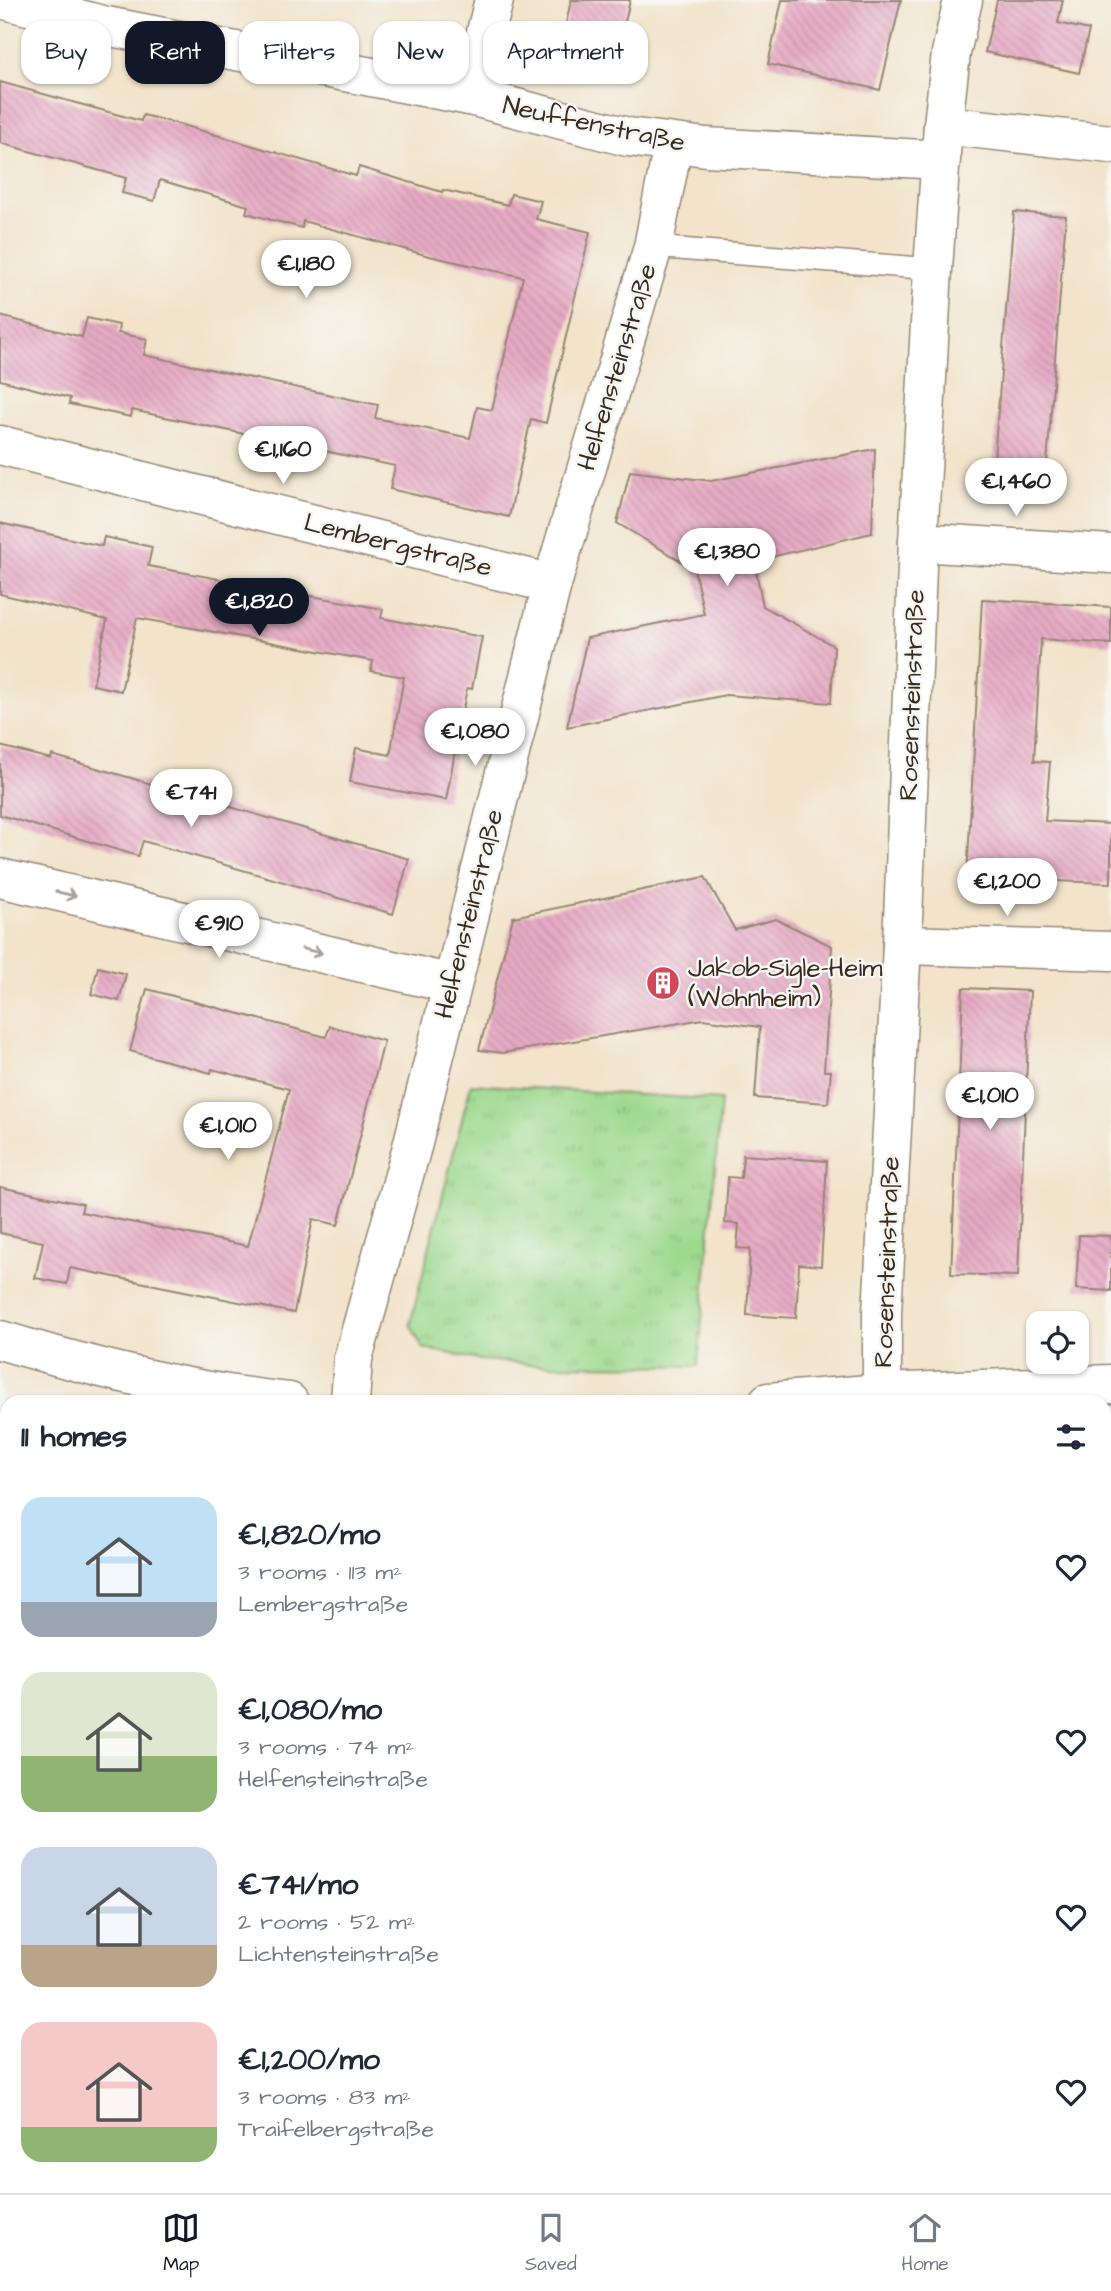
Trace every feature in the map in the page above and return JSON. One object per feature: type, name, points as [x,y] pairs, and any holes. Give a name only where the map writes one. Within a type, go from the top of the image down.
[{"type":"street","name":"Neuffenstraße","points":[[5,0],[107,26],[470,96],[628,137],[673,145],[942,142],[1111,144]]},
{"type":"street","points":[[470,96],[494,0]]},
{"type":"street","name":"Rosensteinstraße","points":[[882,1393],[882,1324],[933,269],[951,53],[963,0]]},
{"type":"street","name":"Helfensteinstraße","points":[[351,1395],[357,1344],[413,1143],[552,584],[653,247],[673,145]]},
{"type":"street","name":"Lembergstraße","points":[[0,446],[552,584]]},
{"type":"street","points":[[918,542],[1111,554]]},
{"type":"street","points":[[0,878],[452,984]]},
{"type":"street","points":[[902,945],[1111,951]]},
{"type":"street","points":[[0,1340],[177,1387],[237,1395]]},
{"type":"street","points":[[857,1395],[1038,1395],[1111,1384]]},
{"type":"lane","points":[[653,247],[933,269]]},
{"type":"green space","points":[[471,1084],[721,1100],[698,1366],[541,1365],[480,1360],[423,1348],[410,1324]]},
{"type":"building","points":[[571,0],[630,0],[625,21],[566,21]]},
{"type":"building","points":[[782,0],[901,0],[880,90],[768,64]]},
{"type":"building","points":[[997,0],[1063,0],[1058,23],[1089,30],[1079,73],[985,52]]},
{"type":"building","points":[[0,82],[141,121],[143,115],[175,123],[356,176],[359,167],[442,192],[443,190],[508,205],[511,194],[541,201],[536,219],[590,232],[546,423],[531,419],[509,517],[390,489],[395,466],[132,410],[131,417],[69,404],[70,398],[0,380],[0,316],[82,337],[87,318],[119,325],[118,333],[147,339],[144,355],[378,405],[375,418],[470,438],[477,407],[492,410],[523,277],[429,256],[303,221],[302,228],[246,213],[248,206],[160,180],[154,201],[122,193],[126,178],[0,143]]},
{"type":"building","points":[[1014,212],[1066,216],[1046,476],[993,472]]},
{"type":"building","points":[[875,449],[872,533],[754,561],[763,606],[834,646],[831,703],[726,695],[567,727],[587,638],[704,614],[694,569],[617,523],[630,471],[711,481]]},
{"type":"building","points":[[0,523],[102,546],[104,537],[152,547],[148,566],[383,609],[381,618],[482,637],[472,689],[467,688],[446,800],[350,782],[356,748],[390,755],[404,677],[371,671],[373,661],[137,618],[121,691],[93,685],[107,620],[0,594]]},
{"type":"building","points":[[982,599],[1111,607],[1111,644],[1041,639],[1034,761],[1050,762],[1045,821],[1111,824],[1111,883],[967,878]]},
{"type":"building","points":[[0,746],[51,759],[52,755],[409,859],[393,914],[143,841],[138,856],[0,815]]},
{"type":"building","name":"Jakob-Sigle-Heim (Wohnheim)","points":[[705,877],[735,930],[776,919],[832,946],[824,1071],[831,1071],[828,1103],[755,1098],[760,1027],[703,1019],[503,1053],[479,1050],[513,917]]},
{"type":"building","points":[[98,967],[126,974],[119,1001],[91,994]]},
{"type":"building","points":[[963,988],[1030,991],[1018,1276],[951,1274]]},
{"type":"building","points":[[147,989],[326,1037],[330,1026],[384,1041],[338,1225],[313,1219],[294,1313],[70,1268],[67,1284],[35,1278],[43,1242],[0,1233],[0,1187],[83,1204],[81,1212],[248,1246],[289,1089],[212,1069],[211,1073],[130,1051]]},
{"type":"building","points":[[743,1155],[827,1161],[821,1266],[799,1264],[796,1318],[747,1315],[750,1249],[737,1248],[739,1224],[725,1223],[728,1177],[741,1178]]},
{"type":"building","points":[[1079,1235],[1111,1236],[1111,1291],[1076,1289]]},
{"type":"place","name":"Jakob-Sigle-Heim (Wohnheim)","points":[[663,983]]}]
